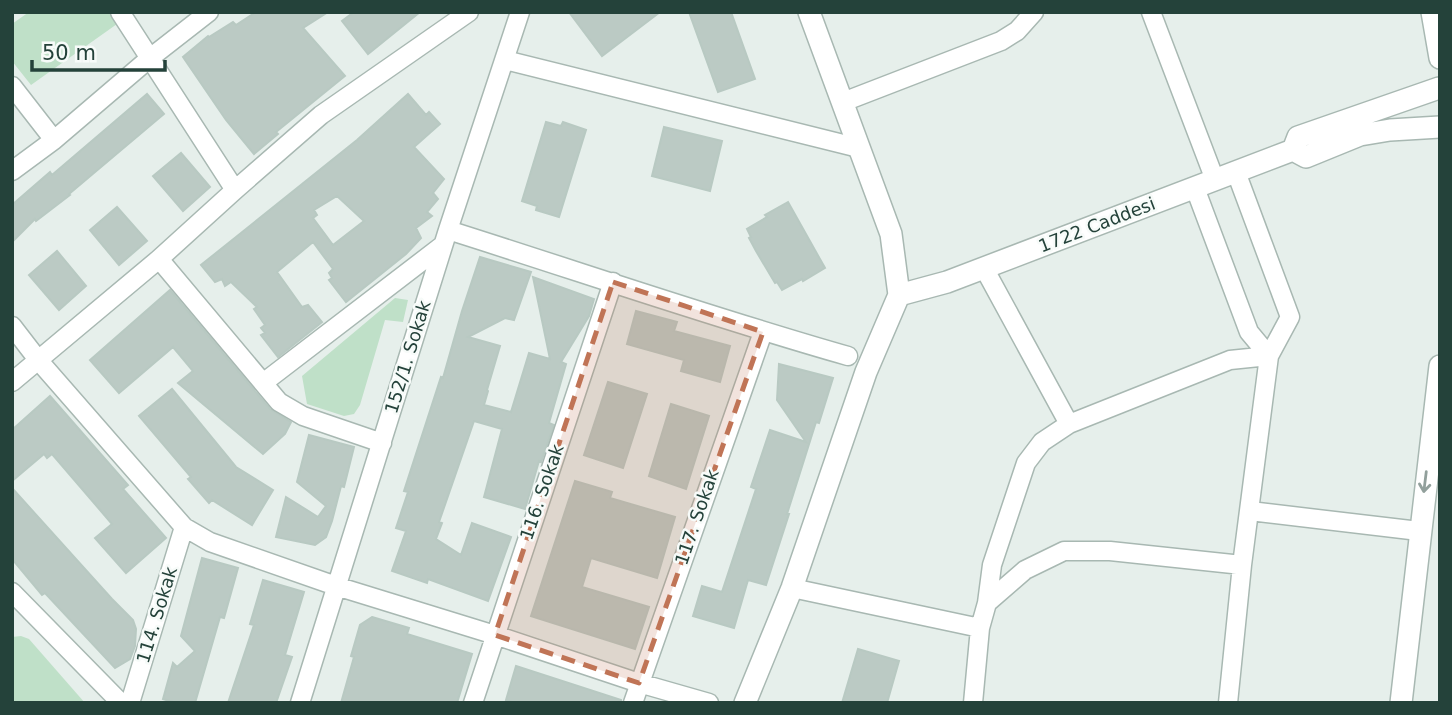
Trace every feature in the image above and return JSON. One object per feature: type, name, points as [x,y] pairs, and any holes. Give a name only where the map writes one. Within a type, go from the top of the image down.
[{"type":"street","points":[[120,12],[235,190]]},
{"type":"street","points":[[12,171],[54,140],[209,12]]},
{"type":"street","points":[[12,382],[159,259],[321,116],[469,12]]},
{"type":"street","name":"152/1. Sokak","points":[[300,703],[445,237],[520,12]]},
{"type":"street","points":[[745,703],[792,588],[866,372],[899,295],[891,234],[809,12]]},
{"type":"street","points":[[843,102],[1000,41],[1017,31],[1034,12]]},
{"type":"street","points":[[1151,12],[1215,180]]},
{"type":"street","points":[[1432,12],[1440,58]]},
{"type":"street","points":[[505,60],[859,148]]},
{"type":"street","points":[[12,86],[54,140]]},
{"type":"street","points":[[1439,87],[1436,108],[1440,121]]},
{"type":"street","name":"1722 Caddesi","points":[[1293,150],[1298,137],[1439,87]]},
{"type":"street","name":"1722 Caddesi","points":[[899,295],[947,282],[1293,150],[1307,157],[1360,135],[1440,127]]},
{"type":"street","points":[[1228,703],[1242,565],[1269,356],[1290,317],[1236,172]]},
{"type":"street","points":[[1195,188],[1249,332],[1269,356]]},
{"type":"street","points":[[263,383],[445,237],[613,282],[763,332],[848,356]]},
{"type":"street","points":[[159,259],[279,402],[303,416],[382,443]]},
{"type":"street","points":[[984,268],[1069,424]]},
{"type":"street","name":"116. Sokak","points":[[472,703],[613,282]]},
{"type":"street","points":[[12,326],[39,361],[184,527],[210,542],[336,586],[709,703]]},
{"type":"street","name":"117. Sokak","points":[[633,703],[763,332]]},
{"type":"street","points":[[973,703],[980,628],[987,603],[992,565],[1026,463],[1042,442],[1069,424],[1230,360],[1269,356]]},
{"type":"street","points":[[1401,703],[1440,366]]},
{"type":"street","points":[[1250,511],[1419,531]]},
{"type":"street","name":"114. Sokak","points":[[130,703],[184,527]]},
{"type":"street","points":[[987,603],[1025,570],[1064,551],[1110,551],[1242,565]]},
{"type":"street","points":[[792,588],[980,628]]},
{"type":"street","points":[[15,600],[121,703]]},
{"type":"highlighted area","points":[[613,282],[763,332],[639,683],[495,635]]},
{"type":"green space","points":[[29,12],[108,12],[117,24],[31,85],[12,61],[12,24]]},
{"type":"green space","points":[[395,298],[408,300],[403,322],[385,320],[360,405],[354,414],[344,416],[307,404],[302,376]]},
{"type":"green space","points":[[12,637],[29,639],[85,703],[12,703]]},
{"type":"building","points":[[256,12],[328,12],[303,28],[345,76],[276,132],[278,134],[254,154],[226,120],[183,57],[208,36],[233,22],[236,25]]},
{"type":"building","points":[[354,12],[420,12],[368,54],[342,21]]},
{"type":"building","points":[[569,12],[660,12],[602,56]]},
{"type":"building","points":[[689,12],[731,12],[755,79],[718,92]]},
{"type":"building","points":[[147,94],[164,114],[70,195],[36,221],[35,219],[12,242],[12,205],[50,172],[52,175]]},
{"type":"building","points":[[408,94],[426,115],[429,112],[440,124],[414,147],[444,179],[433,193],[438,199],[427,212],[432,216],[416,228],[421,238],[406,254],[346,302],[329,280],[332,278],[329,273],[333,269],[313,242],[277,272],[302,307],[308,305],[322,322],[278,357],[261,335],[265,333],[261,328],[265,325],[254,309],[257,307],[231,282],[225,286],[222,279],[215,282],[201,265],[357,140]],"holes":[[[337,196],[364,221],[333,245],[313,218],[317,215],[314,210]]]},
{"type":"building","points":[[546,122],[561,126],[563,122],[586,130],[559,217],[536,210],[537,206],[522,201]]},
{"type":"building","points":[[664,127],[722,141],[710,191],[652,176]]},
{"type":"building","points":[[181,153],[210,187],[183,211],[153,176]]},
{"type":"building","points":[[788,202],[825,268],[782,290],[756,251],[747,229]]},
{"type":"building","points":[[117,207],[147,241],[119,265],[90,230]]},
{"type":"building","points":[[57,251],[86,286],[59,310],[29,275]]},
{"type":"building","points":[[480,257],[531,272],[514,320],[505,318],[468,337],[500,346],[484,405],[511,412],[529,353],[550,359],[533,277],[594,299],[589,316],[561,362],[566,364],[549,423],[554,425],[541,462],[539,461],[525,509],[484,497],[502,429],[474,421],[439,522],[442,523],[436,539],[461,555],[472,523],[511,537],[488,601],[428,579],[427,583],[392,571],[406,531],[396,528],[408,492],[404,491],[441,377],[443,378]]},
{"type":"building","points":[[170,290],[270,409],[291,422],[285,434],[263,454],[178,383],[193,371],[173,347],[119,393],[90,360]]},
{"type":"building","points":[[636,311],[677,322],[674,331],[730,346],[720,382],[681,371],[684,360],[627,344]]},
{"type":"building","points":[[779,364],[833,378],[819,423],[816,422],[766,585],[748,580],[734,628],[693,616],[702,586],[722,592],[756,489],[751,487],[770,430],[806,442],[777,400]]},
{"type":"building","points":[[608,382],[647,394],[623,468],[584,455]]},
{"type":"building","points":[[172,389],[236,467],[273,490],[252,525],[212,500],[209,503],[188,479],[191,477],[139,416]]},
{"type":"building","points":[[50,396],[128,485],[123,489],[166,538],[126,573],[95,538],[112,524],[52,454],[47,458],[44,454],[12,481],[12,430]]},
{"type":"building","points":[[671,404],[709,416],[686,489],[649,476]]},
{"type":"building","points":[[309,435],[354,447],[344,487],[341,486],[326,537],[315,545],[276,537],[286,497],[318,517],[326,506],[297,482]]},
{"type":"building","points":[[575,481],[612,492],[610,498],[675,517],[657,578],[591,558],[582,587],[649,607],[635,649],[531,616]]},
{"type":"building","points":[[12,488],[133,620],[136,629],[135,646],[130,659],[115,668],[45,593],[42,595],[12,559]]},
{"type":"building","points":[[202,558],[238,568],[224,618],[220,617],[195,703],[176,703],[163,699],[173,663],[177,667],[195,651],[181,636]]},
{"type":"building","points":[[263,580],[304,592],[285,655],[292,657],[276,703],[228,703],[254,625],[250,624]]},
{"type":"building","points":[[372,617],[409,628],[407,634],[472,654],[457,703],[341,703],[360,625]]},
{"type":"building","points":[[858,649],[899,661],[887,703],[842,703]]},
{"type":"building","points":[[516,666],[621,700],[621,703],[515,703],[506,700]]}]
